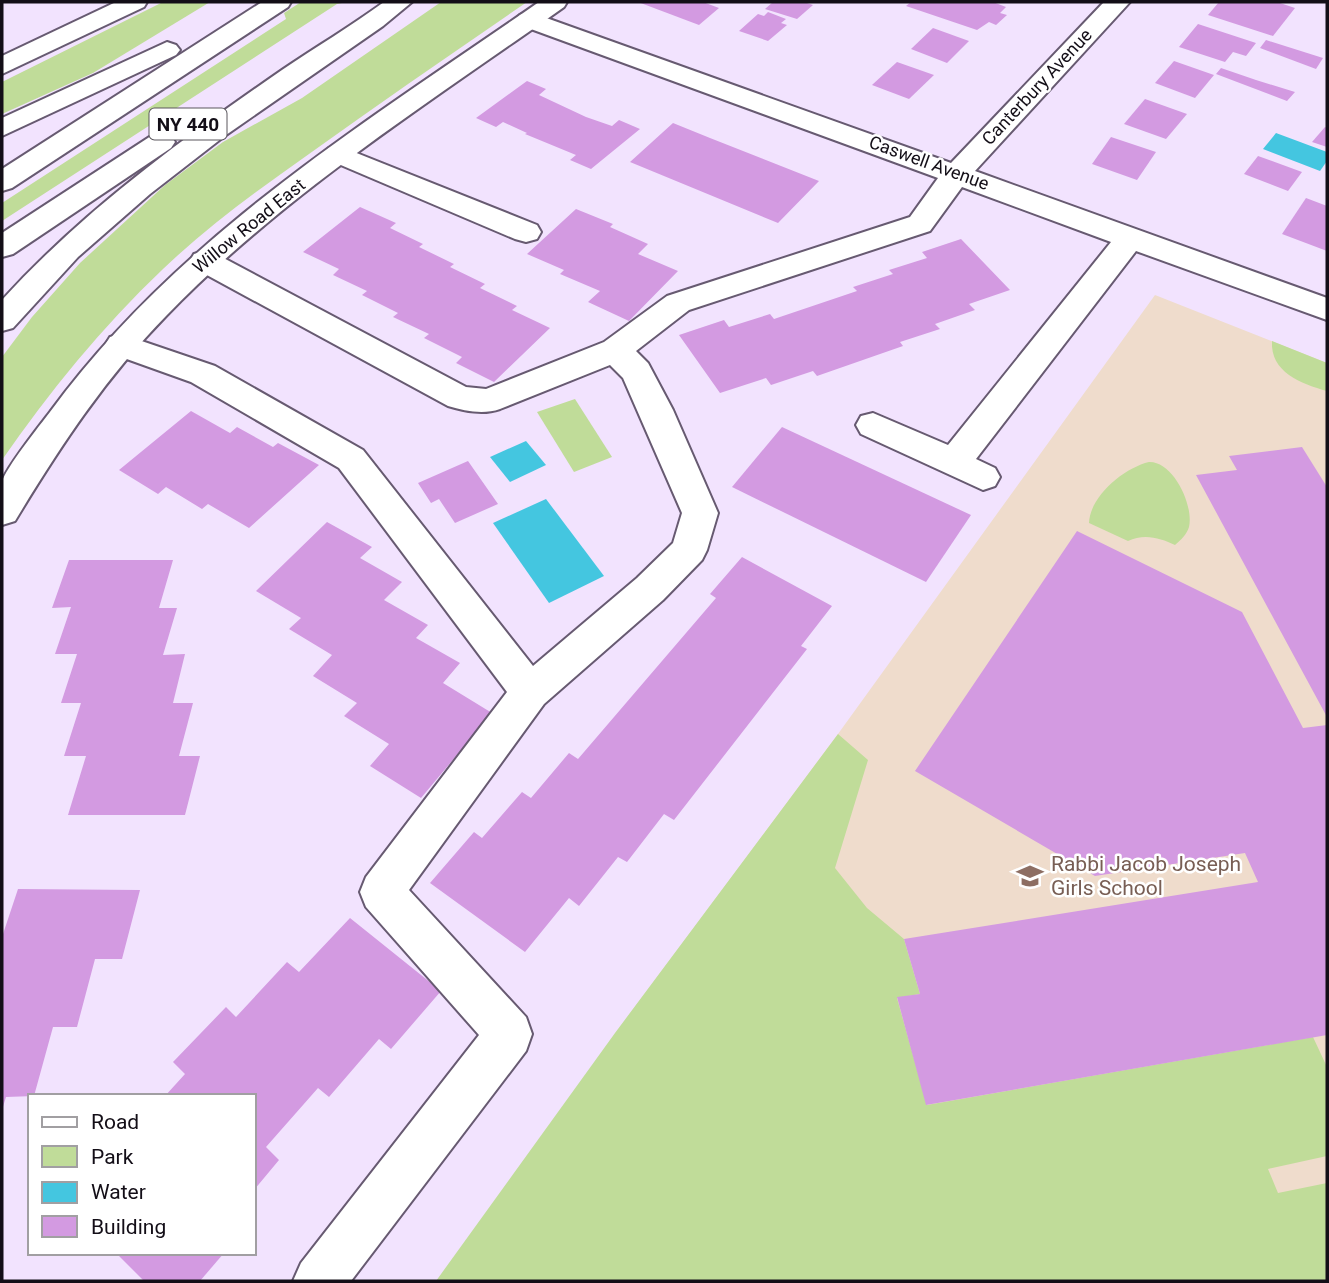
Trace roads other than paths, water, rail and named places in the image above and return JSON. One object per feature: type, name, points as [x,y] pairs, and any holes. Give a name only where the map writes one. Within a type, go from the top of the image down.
[{"type":"main road","points":[[2,66],[135,2]]},
{"type":"main road","points":[[2,128],[149,59],[250,2]]},
{"type":"main road","points":[[2,182],[279,2]]},
{"type":"main road","name":"NY 440","points":[[2,247],[374,2]]},
{"type":"main road","points":[[2,320],[68,250],[110,211],[242,111],[400,2]]},
{"type":"main road","name":"Willow Road East","points":[[2,511],[58,426],[121,345],[205,261],[339,154],[555,2]]},
{"type":"main road","name":"Canterbury Avenue","points":[[205,261],[460,398],[488,401],[615,350],[678,303],[920,225],[957,173],[1118,2]]},
{"type":"main road","points":[[78,6],[104,17]]},
{"type":"main road","name":"Caswell Avenue","points":[[529,20],[1327,309]]},
{"type":"main road","points":[[339,154],[526,232]]},
{"type":"main road","points":[[873,425],[968,470],[1131,237]]},
{"type":"main road","points":[[121,345],[203,374],[351,459],[530,692]]},
{"type":"main road","points":[[319,1281],[509,1034],[382,892],[530,692],[650,589],[689,550],[700,513],[656,410],[636,372],[615,350]]},
{"type":"water","points":[[1276,133],[1327,152],[1327,161],[1320,171],[1263,149]]},
{"type":"water","points":[[526,441],[546,465],[510,482],[490,457]]},
{"type":"water","points":[[546,499],[604,576],[549,603],[493,523]]},
{"type":"place","name":"Rabbi Jacob Joseph Girls School","points":[[1030,876]]}]
